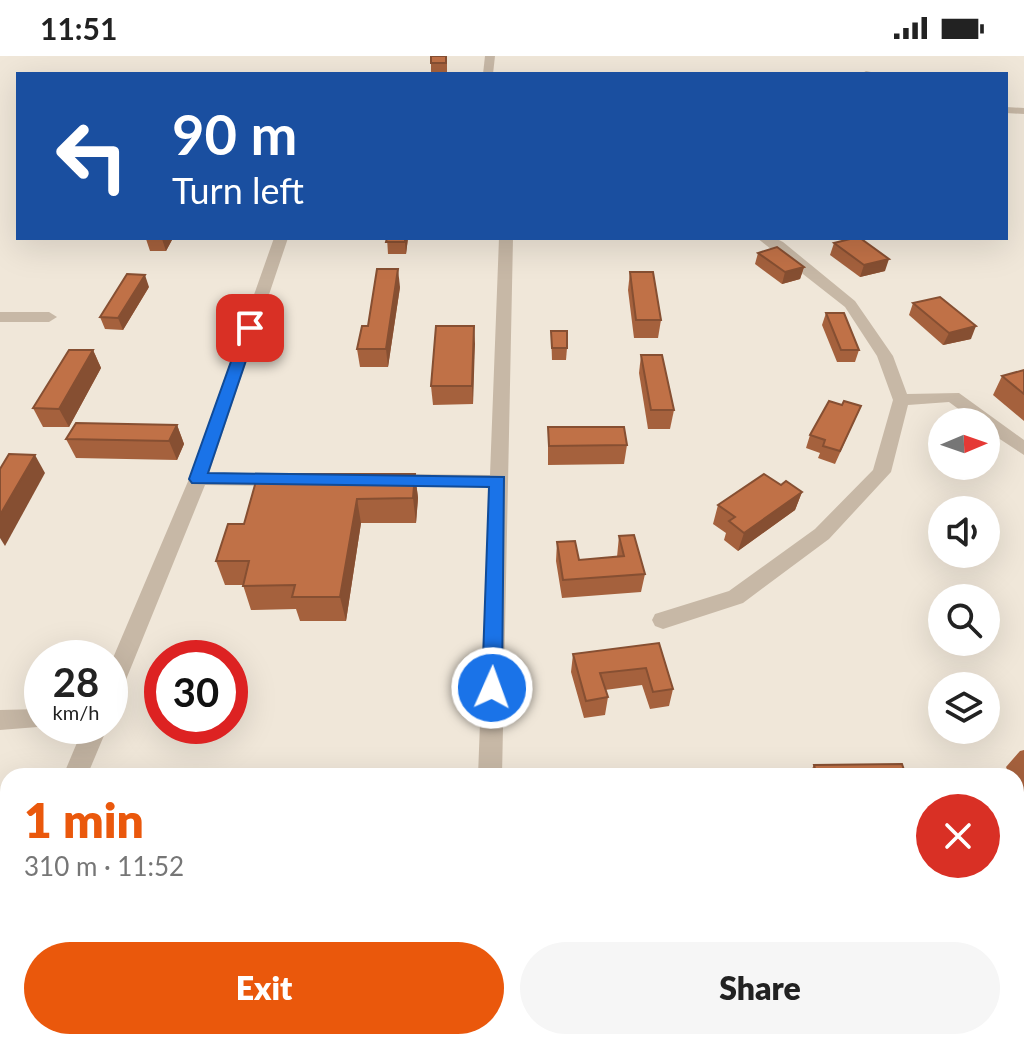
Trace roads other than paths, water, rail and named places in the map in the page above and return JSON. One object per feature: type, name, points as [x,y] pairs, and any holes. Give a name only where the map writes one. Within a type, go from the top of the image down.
[{"type":"street","points":[[128,648],[198,479],[280,240]]},
{"type":"street","points":[[490,768],[506,240]]},
{"type":"street","points":[[663,620],[736,597],[822,534],[882,472],[901,400],[885,356],[850,304],[768,240]]},
{"type":"street","points":[[0,317],[49,317]]},
{"type":"street","points":[[901,400],[953,397],[1024,449]]},
{"type":"street","points":[[198,479],[308,480]]},
{"type":"street","points":[[371,480],[498,481]]},
{"type":"street","points":[[0,720],[24,719]]},
{"type":"street","points":[[78,768],[88,744]]}]
